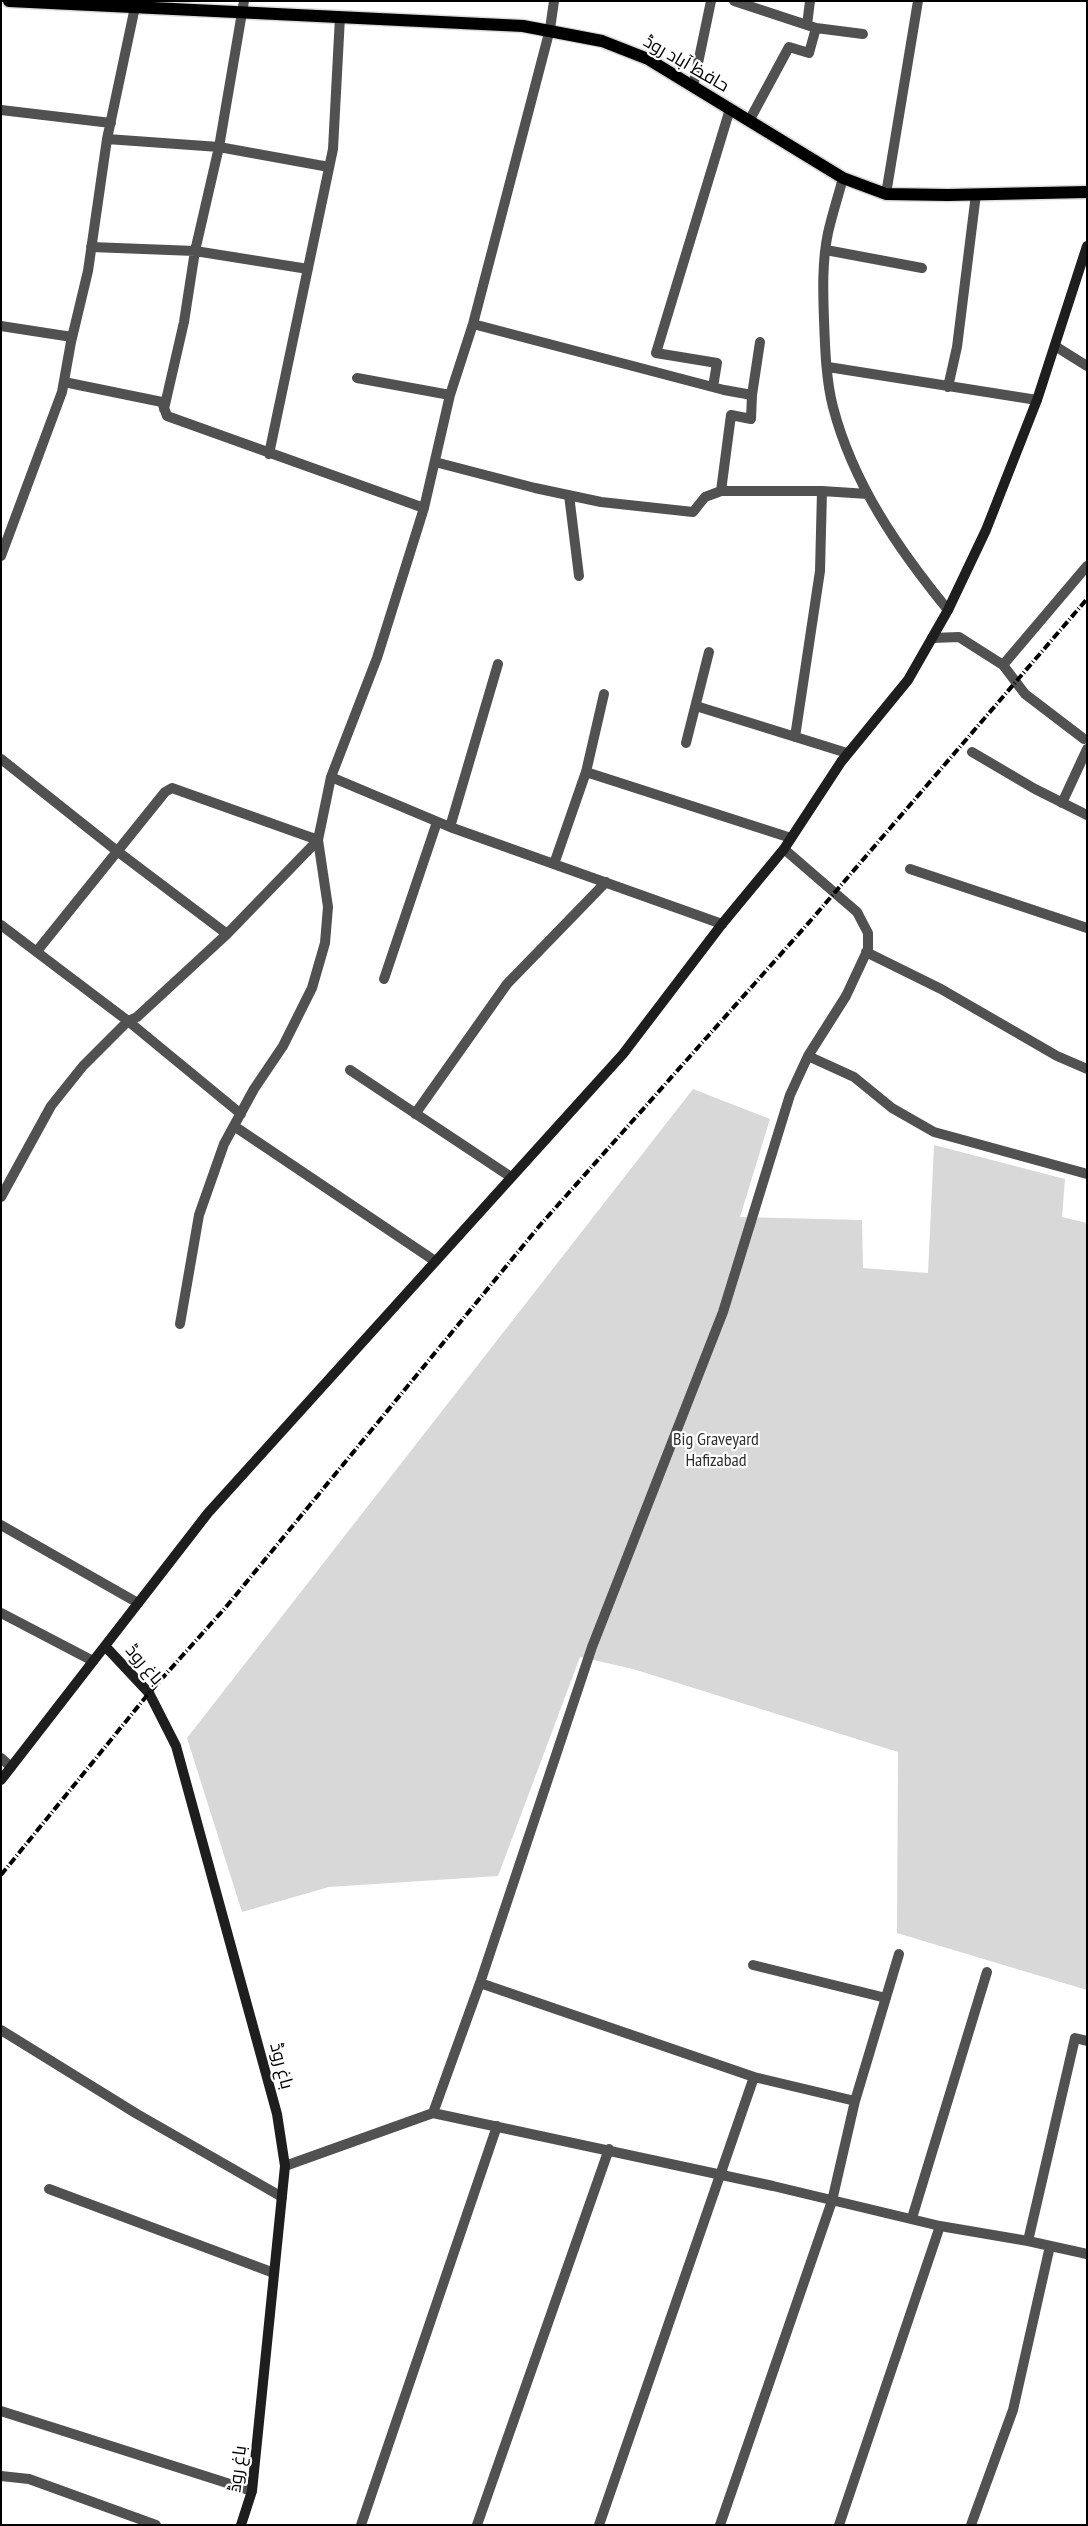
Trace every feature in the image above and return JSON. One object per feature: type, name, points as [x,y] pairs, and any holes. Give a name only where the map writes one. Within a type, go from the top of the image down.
[{"type":"main road","name":"حافظ آباد روڈ","points":[[9,1],[243,7],[340,17],[550,29],[602,41],[648,59],[843,178],[886,194],[1087,192]]},
{"type":"street","points":[[180,1324],[199,1215],[224,1144],[283,1046],[312,988],[324,942],[328,907],[318,840],[331,777],[377,658],[424,508],[450,395],[474,324],[550,29],[554,1]]},
{"type":"street","points":[[693,87],[711,1]]},
{"type":"street","points":[[734,1],[812,26],[864,34]]},
{"type":"street","points":[[749,121],[790,48],[809,53],[812,26],[810,1]]},
{"type":"street","points":[[886,194],[918,1]]},
{"type":"street","points":[[1,556],[64,382],[91,247],[128,5]]},
{"type":"street","points":[[164,409],[184,322],[195,251],[218,147],[243,7]]},
{"type":"street","points":[[269,454],[333,149],[340,17]]},
{"type":"street","points":[[713,387],[717,363],[656,353],[730,109]]},
{"type":"street","points":[[1,110],[111,123]]},
{"type":"street","points":[[107,139],[218,147],[329,167]]},
{"type":"street","points":[[843,178],[828,235],[823,288],[828,367],[833,406],[854,465],[868,494],[910,564],[948,610]]},
{"type":"street","points":[[948,387],[956,346],[976,194]]},
{"type":"street","points":[[1,1780],[208,1513],[623,1054],[722,924],[784,849],[848,754],[908,680],[948,610],[986,530],[1038,400],[1087,246]]},
{"type":"street","points":[[91,247],[195,251],[308,269]]},
{"type":"street","points":[[826,250],[922,268]]},
{"type":"street","points":[[474,324],[713,387],[752,395]]},
{"type":"street","points":[[1,326],[72,337]]},
{"type":"street","points":[[721,491],[731,415],[751,419],[752,395],[760,342]]},
{"type":"street","points":[[1055,346],[1087,366]]},
{"type":"street","points":[[828,367],[1038,400]]},
{"type":"street","points":[[357,378],[450,395]]},
{"type":"street","points":[[64,382],[162,402],[167,416],[424,508]]},
{"type":"street","points":[[435,462],[601,502],[693,512],[706,497],[721,491],[822,491],[868,494]]},
{"type":"street","points":[[795,737],[820,571],[822,491]]},
{"type":"street","points":[[569,495],[579,576]]},
{"type":"street","points":[[1003,665],[1087,566]]},
{"type":"street","points":[[932,638],[959,638],[1003,665],[1024,694],[1086,742],[1062,803]]},
{"type":"street","points":[[686,743],[708,652]]},
{"type":"street","points":[[450,826],[498,664]]},
{"type":"street","points":[[554,864],[586,772],[604,694]]},
{"type":"street","points":[[696,706],[848,754]]},
{"type":"street","points":[[972,752],[1087,815]]},
{"type":"street","points":[[1,759],[117,851],[227,934]]},
{"type":"street","points":[[586,772],[791,838]]},
{"type":"street","points":[[331,777],[437,822],[722,924]]},
{"type":"street","points":[[37,951],[165,792],[172,788],[318,840]]},
{"type":"street","points":[[384,979],[437,822]]},
{"type":"street","points":[[1,1198],[51,1106],[83,1066],[128,1021],[137,1017],[227,934],[318,840]]},
{"type":"street","points":[[433,2113],[480,1983],[592,1647],[723,1312],[790,1095],[808,1056],[846,996],[866,952],[868,933],[857,912],[784,849]]},
{"type":"street","points":[[910,869],[1087,928]]},
{"type":"street","points":[[416,1114],[507,984],[606,882]]},
{"type":"street","points":[[1,925],[128,1021],[241,1114]]},
{"type":"street","points":[[866,952],[941,989],[1057,1056],[1087,1069]]},
{"type":"street","points":[[808,1056],[854,1077],[892,1108],[934,1132],[1087,1174]]},
{"type":"street","points":[[350,1070],[511,1177]]},
{"type":"street","points":[[234,1126],[435,1262]]},
{"type":"street","points":[[1,1525],[138,1603]]},
{"type":"street","points":[[1,1613],[93,1661]]},
{"type":"street","name":"باغ روڈ","points":[[105,1646],[149,1693],[176,1746],[277,2114],[285,2166],[252,2491],[241,2525]]},
{"type":"street","points":[[1,1758],[11,1767]]},
{"type":"street","points":[[720,2525],[832,2200],[855,2101],[900,1954]]},
{"type":"street","points":[[753,1965],[886,1998]]},
{"type":"street","points":[[912,2218],[987,1972]]},
{"type":"street","points":[[480,1983],[754,2077],[855,2101]]},
{"type":"street","points":[[1,2030],[137,2114],[282,2197]]},
{"type":"street","points":[[1028,2241],[1075,2038],[1087,2041]]},
{"type":"street","points":[[599,2525],[754,2077]]},
{"type":"street","points":[[285,2166],[433,2113],[609,2149],[940,2226],[1028,2241],[1087,2254]]},
{"type":"street","points":[[361,2525],[497,2126]]},
{"type":"street","points":[[477,2525],[609,2149]]},
{"type":"street","points":[[49,2189],[274,2273]]},
{"type":"street","points":[[839,2525],[940,2226]]},
{"type":"street","points":[[970,2525],[1013,2410],[1050,2246]]},
{"type":"street","points":[[1,2411],[252,2491]]},
{"type":"street","points":[[1,2476],[29,2479],[156,2525]]},
{"type":"green space","name":"Big Graveyard Hafizabad","points":[[693,1089],[770,1119],[740,1217],[862,1220],[863,1268],[928,1273],[934,1145],[1065,1179],[1062,1217],[1087,1223],[1087,1990],[897,1933],[898,1752],[633,1669],[580,1657],[498,1876],[329,1887],[242,1912],[187,1738]]},
{"type":"railway","points":[[1,1875],[149,1693],[226,1607],[541,1224],[812,919],[1087,599]]}]
